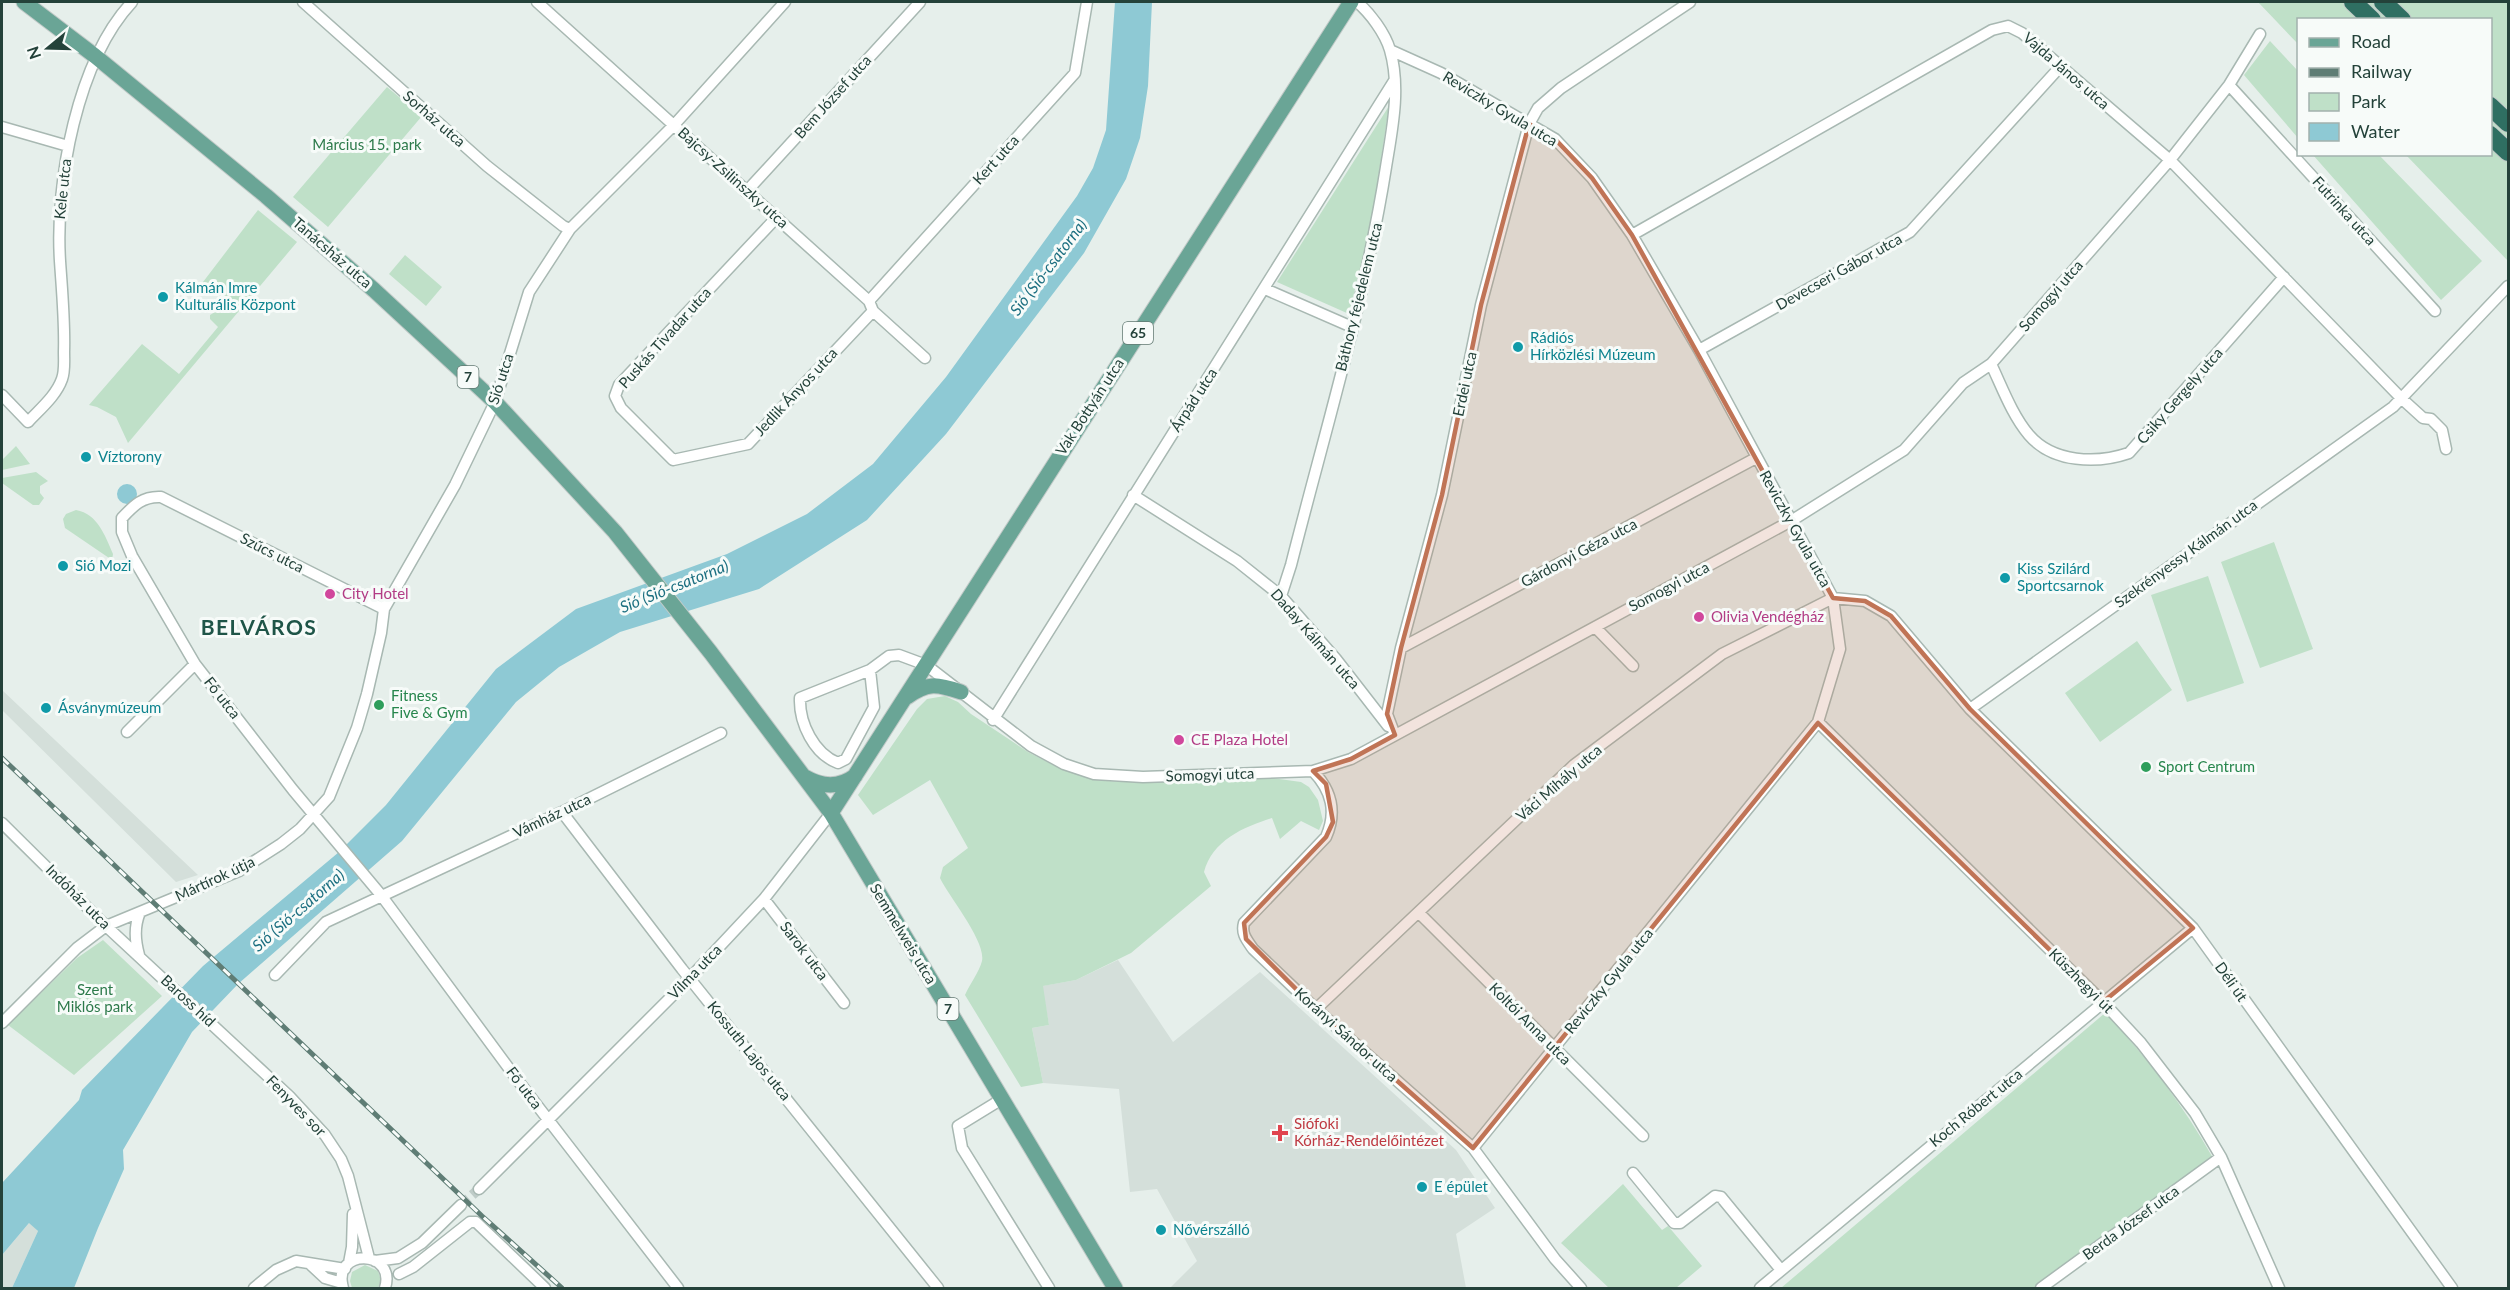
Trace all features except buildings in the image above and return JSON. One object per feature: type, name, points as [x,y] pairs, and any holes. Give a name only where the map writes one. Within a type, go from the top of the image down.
[{"type":"highway","points":[[2353,2],[2370,18]]},
{"type":"highway","points":[[2383,2],[2400,18]]},
{"type":"highway","points":[[2492,108],[2508,123]]},
{"type":"highway","points":[[2492,137],[2508,152]]},
{"type":"main road","name":"Tanácsház utca","points":[[24,2],[95,56],[310,233],[495,402],[615,532],[711,653]]},
{"type":"main road","name":"Vak Bottyán utca","points":[[831,813],[1351,2]]},
{"type":"main road","name":"Semmelweis utca","points":[[711,653],[831,813],[1115,1288]]},
{"type":"main road","points":[[904,699],[919,688],[938,684],[961,692]]},
{"type":"main road","points":[[803,776],[827,785],[844,783],[857,774]]},
{"type":"street","name":"Kele utca","points":[[2,395],[28,422],[57,391],[63,377],[64,330],[58,234],[68,146],[95,56],[116,18],[132,2]]},
{"type":"street","name":"Sorház utca","points":[[303,2],[487,166],[563,226],[570,229]]},
{"type":"street","name":"Bajcsy-Zsilinszky utca","points":[[537,2],[675,125],[925,358]]},
{"type":"street","name":"Sió utca","points":[[314,816],[332,792],[357,728],[376,657],[384,609],[455,485],[495,402],[529,292],[570,229],[675,125],[785,2]]},
{"type":"street","name":"Bem József utca","points":[[746,192],[920,2]]},
{"type":"street","name":"Kert utca","points":[[871,306],[1075,73],[1087,2]]},
{"type":"street","name":"Báthory fejedelem utca","points":[[1281,596],[1292,565],[1378,220],[1395,108],[1390,50],[1365,9],[1357,2]]},
{"type":"street","name":"Erdei utca","points":[[1395,735],[1387,714],[1401,648],[1442,495],[1481,305],[1529,124],[1538,108],[1561,88],[1690,2]]},
{"type":"street","name":"Vajda János utca","points":[[1632,235],[1992,30],[2008,26],[2022,33],[2170,160],[2401,398],[2423,418],[2431,419],[2442,430],[2446,449]]},
{"type":"street","name":"Somogyi utca","points":[[870,670],[874,707],[846,759],[838,763],[828,759],[803,726],[799,712],[800,698],[870,670],[889,656],[899,655],[926,665],[993,720],[1031,746],[1064,764],[1094,774],[1143,777],[1313,771],[1351,759],[1791,521],[1904,450],[1963,383],[1991,364],[2170,160],[2229,85],[2260,34]]},
{"type":"street","name":"Reviczky Gyula utca","points":[[1390,50],[1441,74],[1555,139],[1592,178],[1632,235],[1699,350],[1833,598],[1840,649],[1818,722],[1473,1148]]},
{"type":"street","name":"Devecseri Gábor utca","points":[[1699,350],[1910,232],[2060,66]]},
{"type":"street","name":"Árpád utca","points":[[993,720],[1394,81]]},
{"type":"street","name":"Futrinka utca","points":[[2229,85],[2435,311]]},
{"type":"street","points":[[2,127],[68,146]]},
{"type":"street","name":"Puskás Tivadar utca","points":[[673,460],[621,408],[615,396],[619,385],[776,218]]},
{"type":"street","name":"Csiky Gergely utca","points":[[1991,364],[2014,411],[2030,436],[2054,453],[2083,461],[2111,460],[2129,453],[2284,277]]},
{"type":"street","name":"Szekrényessy Kálmán utca","points":[[1970,709],[2393,406],[2508,286]]},
{"type":"street","points":[[1265,289],[1352,327]]},
{"type":"street","name":"Jedlik Ányos utca","points":[[673,460],[748,444],[871,306]]},
{"type":"street","name":"Gárdonyi Géza utca","points":[[1401,648],[1756,458]]},
{"type":"street","name":"Daday Kálmán utca","points":[[1133,495],[1237,561],[1281,596],[1336,659],[1395,735]]},
{"type":"street","name":"Fő utca","points":[[161,497],[150,496],[136,503],[122,518],[122,532],[132,556],[195,664],[314,816],[381,895],[549,1121],[678,1288]]},
{"type":"street","name":"Szűcs utca","points":[[161,497],[384,609]]},
{"type":"street","name":"Déli út","points":[[1833,598],[1865,601],[1891,616],[1970,709],[2193,928],[2452,1288]]},
{"type":"street","name":"Váci Mihály utca","points":[[1316,1009],[1575,765],[1722,654],[1833,598]]},
{"type":"street","points":[[1595,627],[1633,666]]},
{"type":"street","points":[[127,732],[195,664]]},
{"type":"street","name":"Küszhegyi út","points":[[1818,722],[2103,1002],[2166,1075],[2195,1113],[2221,1158],[2278,1285]]},
{"type":"street","name":"Vámház utca","points":[[275,975],[326,922],[562,812],[721,732]]},
{"type":"street","name":"Korányi Sándor utca","points":[[1313,771],[1326,784],[1333,822],[1326,837],[1251,914],[1242,930],[1253,949],[1316,1009],[1473,1148],[1555,1259],[1581,1288]]},
{"type":"street","name":"Kossuth Lajos utca","points":[[562,812],[690,978],[938,1288]]},
{"type":"street","name":"Vilma utca","points":[[479,1189],[690,978],[764,899],[831,813]]},
{"type":"street","name":"Mártírok útja","points":[[2,1023],[77,948],[106,926],[239,870],[281,844],[314,816]]},
{"type":"street","name":"Indóház utca","points":[[2,823],[106,926],[156,971]]},
{"type":"street","name":"Sarok utca","points":[[764,899],[844,1003]]},
{"type":"street","points":[[140,912],[136,927],[136,941],[140,955]]},
{"type":"street","name":"Koltói Anna utca","points":[[1419,913],[1642,1136]]},
{"type":"street","name":"Koch Róbert utca","points":[[1760,1288],[2193,928]]},
{"type":"street","name":"Baross híd","points":[[156,971],[221,1032]]},
{"type":"street","name":"Fenyves sor","points":[[221,1032],[289,1096],[325,1135],[341,1159],[372,1259],[385,1271],[385,1288]]},
{"type":"street","points":[[1002,1099],[958,1126],[962,1148],[1049,1288]]},
{"type":"street","name":"Berda József utca","points":[[2041,1288],[2221,1158]]},
{"type":"street","points":[[1633,1173],[1674,1223],[1680,1223],[1715,1196],[1721,1197],[1781,1270]]},
{"type":"street","name":"Fenyves sor","points":[[343,1286],[352,1247],[352,1193]]},
{"type":"street","points":[[254,1288],[276,1270],[296,1261],[311,1265],[347,1266],[362,1258],[398,1258],[422,1243],[461,1205]]},
{"type":"street","points":[[399,1274],[413,1267],[470,1222],[476,1222],[545,1288]]},
{"type":"street","points":[[385,1288],[414,1257],[422,1243]]},
{"type":"street","points":[[311,1265],[325,1278],[343,1286]]},
{"type":"street","points":[[2267,1288],[2278,1285]]},
{"type":"highlighted area","points":[[1529,124],[1555,139],[1592,178],[1632,235],[1833,598],[1865,601],[1891,616],[1970,709],[2193,928],[2103,1002],[1818,723],[1473,1148],[1316,1009],[1246,939],[1244,923],[1326,837],[1333,822],[1326,784],[1313,771],[1351,759],[1395,735],[1387,714],[1401,648],[1442,495],[1481,305]]},
{"type":"shaded area","points":[[2,690],[198,875],[176,882],[2,710]]},
{"type":"shaded area","name":"Siófoki Kórház-Rendelőintézet","points":[[1118,960],[1173,1042],[1260,972],[1456,1150],[1495,1208],[1456,1234],[1466,1288],[1172,1288],[1197,1261],[1157,1189],[1130,1192],[1119,1089],[1043,1083],[1032,1028],[1049,1025],[1042,986],[1076,980]]},
{"type":"shaded area","points":[[30,1222],[38,1231],[12,1288],[2,1288],[2,1255]]},
{"type":"green space","points":[[2258,2],[2508,2],[2508,261],[2407,156],[2492,156],[2492,18],[2297,18],[2297,43]]},
{"type":"green space","points":[[2270,41],[2297,70],[2297,137],[2244,75]]},
{"type":"green space","name":"Március 15. park","points":[[387,87],[422,116],[328,227],[293,197]]},
{"type":"green space","points":[[1389,106],[1372,219],[1349,314],[1277,282]]},
{"type":"green space","points":[[2314,156],[2380,156],[2482,261],[2441,300]]},
{"type":"green space","points":[[258,210],[297,242],[128,443],[116,417],[89,405],[142,344],[179,374],[218,327],[210,319],[210,315],[228,304],[203,282]]},
{"type":"green space","points":[[405,255],[442,287],[426,306],[389,274]]},
{"type":"green space","points":[[16,446],[30,464],[2,470],[2,460]]},
{"type":"green space","points":[[36,472],[48,481],[40,486],[40,493],[44,498],[39,505],[33,505],[2,483],[2,478]]},
{"type":"green space","points":[[76,510],[90,516],[100,527],[113,554],[112,560],[65,528],[63,519],[66,514]]},
{"type":"green space","points":[[2274,542],[2313,649],[2260,668],[2221,562]]},
{"type":"green space","points":[[2208,576],[2244,683],[2187,702],[2151,595]]},
{"type":"green space","points":[[2137,641],[2172,690],[2100,742],[2065,693]]},
{"type":"green space","points":[[945,696],[958,702],[971,714],[1028,752],[1057,767],[1104,781],[1151,782],[1272,778],[1301,782],[1309,787],[1318,800],[1323,821],[1319,830],[1301,821],[1280,839],[1272,818],[1240,831],[1221,844],[1208,861],[1204,872],[1211,886],[1131,953],[1076,980],[1043,986],[1049,1025],[1032,1028],[1043,1083],[1021,1087],[965,995],[981,965],[982,952],[973,931],[940,878],[943,867],[968,848],[930,780],[873,815],[858,795],[917,709],[927,699]]},
{"type":"green space","name":"Szent Miklós park","points":[[103,940],[162,996],[74,1075],[8,1025],[77,958]]},
{"type":"green space","points":[[2105,1013],[2164,1082],[2213,1158],[2033,1288],[1781,1288]]},
{"type":"green space","points":[[1623,1184],[1662,1230],[1668,1226],[1702,1266],[1676,1288],[1609,1288],[1561,1243]]},
{"type":"green space","points":[[365,1265],[378,1271],[381,1280],[378,1288],[352,1288],[350,1281],[352,1272]]},
{"type":"water","name":"Sió (Sió-csatorna)","points":[[1115,2],[1152,2],[1148,86],[1140,138],[1126,179],[1084,253],[946,434],[867,520],[759,589],[620,632],[559,667],[516,702],[402,841],[238,984],[192,1032],[123,1150],[124,1169],[74,1288],[12,1288],[38,1231],[29,1223],[2,1255],[2,1183],[79,1100],[82,1090],[203,966],[339,852],[386,805],[496,669],[576,609],[727,554],[807,514],[873,464],[946,377],[1077,196],[1093,168],[1106,130]]},
{"type":"water","points":[[127,484],[134,487],[137,494],[134,501],[127,504],[120,501],[117,494],[120,487]]},
{"type":"tunnel","points":[[461,1205],[479,1189]]},
{"type":"railway","points":[[2,758],[482,1216],[562,1288]]},
{"type":"place","name":"Kálmán Imre Kulturális Központ","points":[[163,297]]},
{"type":"place","name":"Rádiós Hírközlési Múzeum","points":[[1518,347]]},
{"type":"place","name":"Víztorony","points":[[86,457]]},
{"type":"place","name":"Sió Mozi","points":[[63,566]]},
{"type":"place","name":"Kiss Szilárd Sportcsarnok","points":[[2005,578]]},
{"type":"place","name":"City Hotel","points":[[330,594]]},
{"type":"place","name":"Olivia Vendégház","points":[[1699,617]]},
{"type":"place","name":"Fitness Five & Gym","points":[[379,705]]},
{"type":"place","name":"Ásványmúzeum","points":[[46,708]]},
{"type":"place","name":"CE Plaza Hotel","points":[[1179,740]]},
{"type":"place","name":"Sport Centrum","points":[[2146,767]]},
{"type":"place","name":"Siófoki Kórház-Rendelőintézet","points":[[1280,1133]]},
{"type":"place","name":"E épület","points":[[1422,1187]]},
{"type":"place","name":"Nővérszálló","points":[[1161,1230]]},
{"type":"district","name":"BELVÁROS","points":[[259,628]]}]
